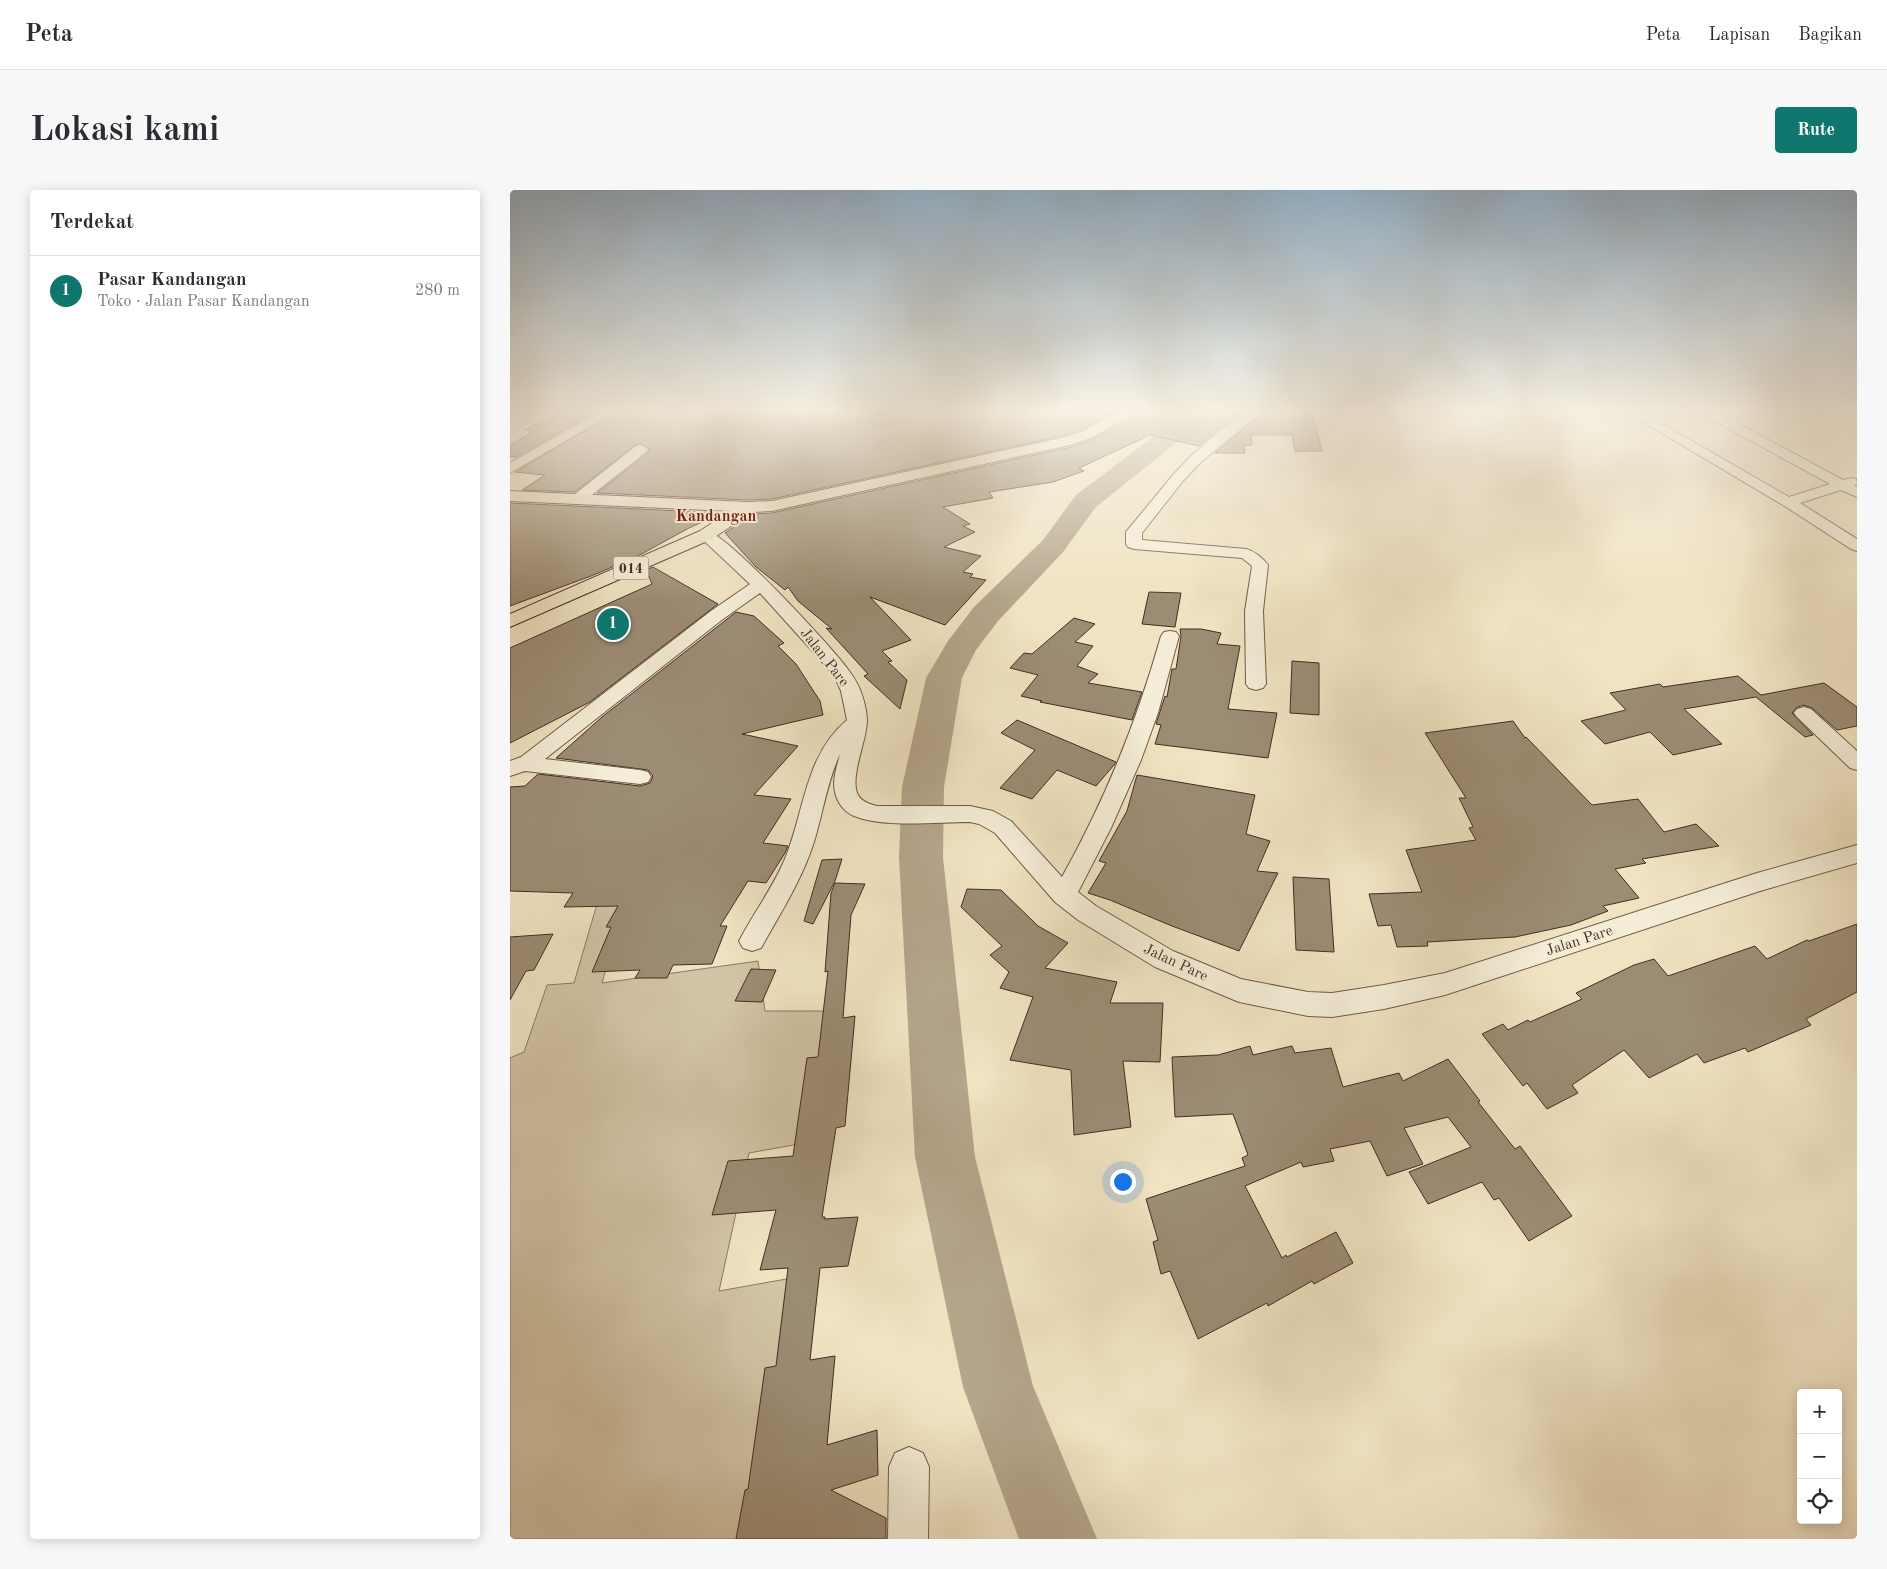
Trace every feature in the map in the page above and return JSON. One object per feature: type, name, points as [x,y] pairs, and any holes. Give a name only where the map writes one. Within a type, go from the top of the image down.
[{"type":"main road","points":[[510,496],[748,507],[786,504],[929,473]]},
{"type":"main road","name":"014","points":[[510,621],[706,536],[748,507]]},
{"type":"street","points":[[578,498],[610,473]]},
{"type":"street","points":[[1183,473],[1148,519],[1134,532],[1134,544],[1246,554],[1260,565],[1254,611],[1256,684]]},
{"type":"street","points":[[1738,473],[1857,546]]},
{"type":"street","points":[[1821,473],[1857,493]]},
{"type":"street","points":[[1788,502],[1857,480]]},
{"type":"street","name":"Jalan Pare","points":[[706,536],[760,585],[803,628],[836,666],[850,688],[855,706],[856,722],[844,788],[850,804],[866,813],[876,814],[970,814],[984,817],[1003,827],[1064,894],[1087,913],[1164,959],[1239,990],[1308,1004],[1332,1005],[1384,997],[1445,984],[1757,882],[1857,854]]},
{"type":"street","points":[[516,767],[717,615],[760,585]]},
{"type":"street","points":[[1064,894],[1101,828],[1127,770],[1148,713],[1170,636]]},
{"type":"street","points":[[1804,713],[1857,763]]},
{"type":"street","points":[[752,941],[796,860],[808,826],[824,765],[840,735],[856,722]]},
{"type":"street","points":[[516,767],[640,776]]},
{"type":"street","points":[[908,1539],[910,1467]]},
{"type":"shaded area","points":[[625,901],[602,983],[758,961],[765,1011],[836,1011],[827,1139],[749,1153],[719,1291],[809,1275],[754,1539],[510,1539],[510,1058],[524,1052],[547,985],[574,983],[597,904]]},
{"type":"building","points":[[525,473],[599,473],[575,492],[522,490],[545,475]]},
{"type":"building","points":[[623,473],[891,473],[772,499],[748,500],[597,493]]},
{"type":"building","points":[[953,473],[1078,473],[1053,482],[989,492],[993,498],[943,507],[970,524],[963,526],[975,532],[944,547],[981,556],[963,572],[973,574],[970,577],[986,580],[945,625],[870,597],[911,640],[882,651],[892,661],[888,662],[907,680],[900,709],[864,676],[868,674],[826,628],[832,629],[798,601],[788,587],[785,590],[756,567],[725,533],[753,514],[772,513]]},
{"type":"building","points":[[510,503],[724,513],[713,520],[711,518],[689,528],[636,557],[510,606]]},
{"type":"building","points":[[653,567],[718,604],[590,702],[510,743],[510,648],[652,584],[646,570]]},
{"type":"building","points":[[1149,592],[1181,593],[1175,627],[1142,624]]},
{"type":"building","points":[[736,612],[754,616],[784,643],[778,646],[796,664],[820,701],[823,715],[742,734],[798,746],[754,795],[791,799],[763,843],[788,846],[766,883],[748,881],[720,926],[727,926],[712,964],[673,965],[667,978],[635,978],[640,970],[592,972],[611,927],[606,927],[618,906],[564,907],[573,893],[510,891],[510,787],[525,786],[538,774],[640,786],[650,783],[653,776],[648,770],[556,758],[602,717]]},
{"type":"building","points":[[1074,618],[1095,624],[1075,642],[1093,646],[1077,666],[1098,674],[1088,683],[1142,692],[1132,720],[1040,702],[1042,701],[1021,696],[1038,675],[1010,668],[1024,653],[1032,654]]},
{"type":"building","points":[[1180,629],[1201,629],[1221,633],[1217,644],[1240,646],[1228,709],[1277,713],[1268,758],[1155,744],[1161,725],[1156,724],[1165,696],[1167,697],[1172,669],[1176,669],[1181,636]]},
{"type":"building","points":[[1292,661],[1319,663],[1319,715],[1290,713]]},
{"type":"building","points":[[1738,676],[1761,695],[1824,683],[1857,707],[1857,726],[1837,730],[1812,708],[1803,705],[1796,708],[1792,713],[1813,735],[1805,737],[1756,697],[1684,709],[1722,744],[1673,755],[1650,732],[1605,744],[1581,721],[1626,710],[1610,693],[1660,684],[1663,687]]},
{"type":"building","points":[[1017,720],[1116,762],[1096,786],[1057,770],[1032,799],[1000,788],[1035,750],[1001,733]]},
{"type":"building","points":[[1513,721],[1525,738],[1592,805],[1638,799],[1664,832],[1696,824],[1719,846],[1642,859],[1646,863],[1615,869],[1639,898],[1603,906],[1608,911],[1571,925],[1515,937],[1427,942],[1428,946],[1397,947],[1391,925],[1378,926],[1369,894],[1422,892],[1406,850],[1476,840],[1469,828],[1473,827],[1459,798],[1466,798],[1425,733]]},
{"type":"building","points":[[1137,775],[1255,795],[1246,834],[1270,841],[1257,871],[1278,873],[1239,951],[1088,893],[1106,863],[1099,861],[1127,811]]},
{"type":"building","points":[[842,859],[835,881],[813,924],[804,921],[822,860]]},
{"type":"building","points":[[1293,877],[1329,879],[1334,952],[1296,950]]},
{"type":"building","points":[[835,883],[865,884],[851,915],[843,1018],[855,1016],[845,1126],[836,1128],[822,1217],[825,1217],[824,1219],[858,1217],[848,1266],[820,1268],[810,1360],[835,1356],[827,1445],[877,1430],[878,1475],[831,1490],[886,1518],[886,1539],[736,1539],[745,1490],[748,1489],[765,1368],[776,1366],[788,1268],[760,1270],[776,1210],[712,1215],[728,1161],[793,1156],[807,1058],[818,1057],[828,971],[825,972],[831,893]]},
{"type":"building","points":[[967,889],[1001,890],[1038,926],[1068,943],[1045,968],[1117,982],[1110,1003],[1163,1003],[1160,1062],[1123,1061],[1131,1127],[1074,1135],[1071,1070],[1010,1060],[1033,997],[1000,988],[1009,972],[990,955],[1002,946],[961,907]]},
{"type":"building","points":[[1857,924],[1857,992],[1806,1019],[1811,1025],[1748,1052],[1745,1048],[1704,1063],[1697,1054],[1649,1078],[1624,1050],[1572,1085],[1578,1093],[1547,1109],[1527,1083],[1523,1086],[1482,1034],[1503,1024],[1508,1030],[1528,1020],[1530,1022],[1582,999],[1576,993],[1634,965],[1654,959],[1668,976],[1755,946],[1767,959],[1807,940],[1809,941]]},
{"type":"building","points":[[553,934],[534,970],[526,971],[510,1000],[510,937]]},
{"type":"building","points":[[751,969],[776,970],[762,1002],[735,1001]]},
{"type":"building","points":[[1250,1046],[1253,1055],[1292,1046],[1295,1053],[1331,1048],[1343,1087],[1399,1073],[1403,1081],[1448,1059],[1480,1101],[1478,1102],[1515,1149],[1520,1146],[1572,1216],[1529,1241],[1499,1198],[1494,1200],[1482,1182],[1428,1204],[1409,1172],[1471,1147],[1448,1117],[1404,1128],[1423,1164],[1387,1176],[1370,1141],[1330,1149],[1334,1161],[1303,1167],[1301,1162],[1245,1186],[1282,1258],[1336,1232],[1353,1263],[1314,1284],[1312,1281],[1268,1306],[1267,1303],[1198,1339],[1170,1271],[1161,1274],[1153,1242],[1158,1240],[1146,1199],[1245,1166],[1242,1158],[1248,1155],[1233,1114],[1175,1117],[1172,1057],[1218,1055]]},
{"type":"waterway","points":[[1058,1539],[998,1387],[945,1157],[921,857],[923,787],[944,678],[960,648],[986,614],[1053,546],[1086,501],[1122,473]]},
{"type":"place","name":"Pasar Kandangan","points":[[613,624]]},
{"type":"district","name":"Kandangan","points":[[716,515]]}]
